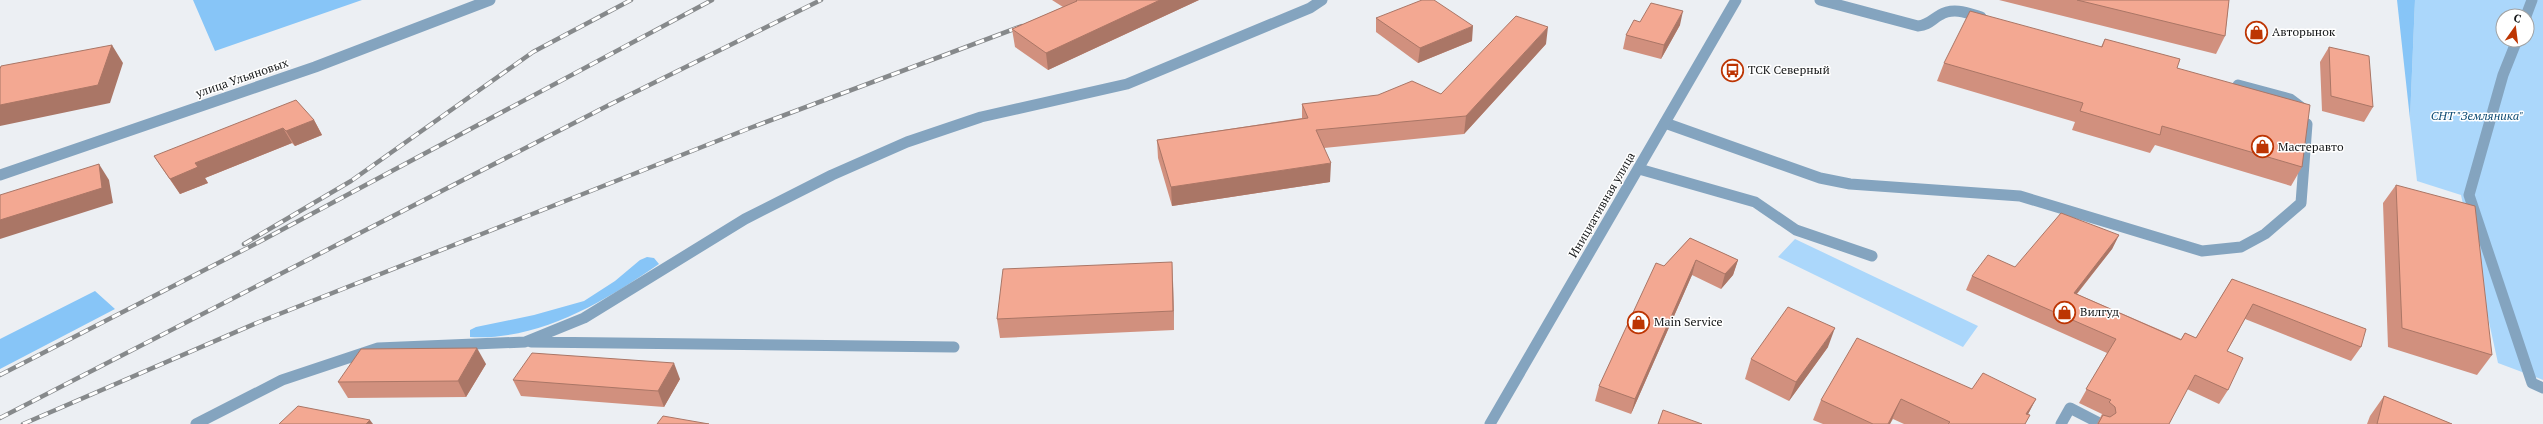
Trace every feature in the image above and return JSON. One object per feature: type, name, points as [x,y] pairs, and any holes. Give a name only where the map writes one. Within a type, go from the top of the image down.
[{"type":"street","name":"улица Ульяновых","points":[[0,175],[315,67],[490,0]]},
{"type":"street","points":[[525,342],[584,318],[745,219],[832,175],[908,142],[981,117],[1042,105],[1127,84],[1310,8],[1322,0]]},
{"type":"street","name":"Инициативная улица","points":[[1490,424],[1736,0]]},
{"type":"street","points":[[1820,0],[1918,26],[1928,25],[1939,14],[1947,10],[1992,20]]},
{"type":"street","points":[[2514,48],[2503,75],[2469,195],[2532,383],[2543,388]]},
{"type":"street","points":[[1665,123],[1820,178],[1850,184],[2020,196],[2202,251],[2241,247],[2265,234],[2302,203],[2308,112],[2290,99],[2229,83]]},
{"type":"street","points":[[1639,169],[1755,202],[1796,230],[1872,256]]},
{"type":"street","points":[[196,424],[282,380],[378,348],[525,342],[954,347]]},
{"type":"street","points":[[2061,424],[2070,408],[2101,424]]},
{"type":"green space","name":"СНТ \"Земляника\"","points":[[2415,0],[2543,0],[2543,380],[2498,363],[2461,195],[2417,181],[2410,119]]},
{"type":"green space","points":[[1795,239],[1978,326],[1963,347],[1778,257]]},
{"type":"shaded area","points":[[193,0],[362,0],[215,51]]},
{"type":"shaded area","points":[[2397,0],[2415,0],[2410,119]]},
{"type":"shaded area","points":[[647,257],[654,258],[659,264],[616,292],[570,316],[546,326],[521,333],[496,337],[470,337],[470,330],[476,327],[534,315],[584,301],[615,281],[640,260]]},
{"type":"shaded area","points":[[95,291],[115,309],[0,369],[0,339]]},
{"type":"building","points":[[1076,0],[1160,0],[1046,53],[1012,29],[1077,1]]},
{"type":"building","points":[[1422,0],[1434,0],[1473,26],[1420,48],[1376,18]]},
{"type":"building","points":[[2077,0],[2229,0],[2225,36]]},
{"type":"building","points":[[1651,3],[1683,11],[1664,45],[1626,35],[1634,20],[1640,22]]},
{"type":"building","points":[[1970,11],[2102,47],[2105,39],[2180,59],[2177,68],[2310,105],[2302,167],[2162,126],[2160,135],[2080,111],[2083,103],[1944,63]]},
{"type":"building","points":[[1516,16],[1548,27],[1466,116],[1316,130],[1331,163],[1171,187],[1157,140],[1308,118],[1302,104],[1378,95],[1412,81],[1441,94]]},
{"type":"building","points":[[112,45],[98,85],[0,105],[1,66]]},
{"type":"building","points":[[2329,47],[2369,56],[2373,107],[2331,96]]},
{"type":"building","points":[[296,100],[314,120],[286,131],[283,128],[195,163],[198,167],[170,179],[154,156]]},
{"type":"building","points":[[99,164],[102,188],[0,220],[0,195]]},
{"type":"building","points":[[2396,185],[2475,206],[2492,355],[2402,328]]},
{"type":"building","points":[[2061,213],[2119,235],[2074,293],[2181,340],[2185,333],[2196,338],[2232,279],[2366,329],[2361,347],[2253,304],[2227,351],[2243,358],[2228,390],[2195,375],[2169,424],[2098,424],[2103,415],[2110,417],[2116,413],[2115,407],[2109,402],[2111,400],[2086,389],[2116,339],[1972,276],[1988,255],[2015,267]]},
{"type":"building","points":[[1690,238],[1738,260],[1725,274],[1696,260],[1635,399],[1599,386],[1656,263],[1664,266]]},
{"type":"building","points":[[1172,262],[1173,311],[997,319],[1003,269]]},
{"type":"building","points":[[1788,307],[1835,328],[1796,382],[1751,359]]},
{"type":"building","points":[[1857,338],[1972,389],[1983,373],[2036,399],[2026,414],[2030,415],[2025,424],[1948,424],[1950,422],[1901,399],[1888,424],[1873,424],[1821,400]]},
{"type":"building","points":[[477,348],[458,381],[338,382],[361,349]]},
{"type":"building","points":[[532,353],[674,363],[658,391],[513,380]]},
{"type":"building","points":[[2384,396],[2452,424],[2377,424]]},
{"type":"building","points":[[298,406],[370,420],[366,424],[279,424]]},
{"type":"building","points":[[1663,410],[1702,424],[1658,424]]},
{"type":"building","points":[[663,416],[709,424],[657,424]]},
{"type":"railway","points":[[244,244],[351,181],[533,52],[631,0]]},
{"type":"railway","points":[[0,375],[259,242],[712,0]]},
{"type":"railway","points":[[0,418],[609,105],[821,0]]},
{"type":"railway","points":[[23,424],[259,322],[750,128],[1022,26]]},
{"type":"place","name":"Авторынок","points":[[2256,32]]},
{"type":"place","name":"ТСК Северный","points":[[1733,70]]},
{"type":"place","name":"Мастеравто","points":[[2262,147]]},
{"type":"place","name":"Вилгуд","points":[[2065,312]]},
{"type":"place","name":"Main Service","points":[[1639,322]]}]
